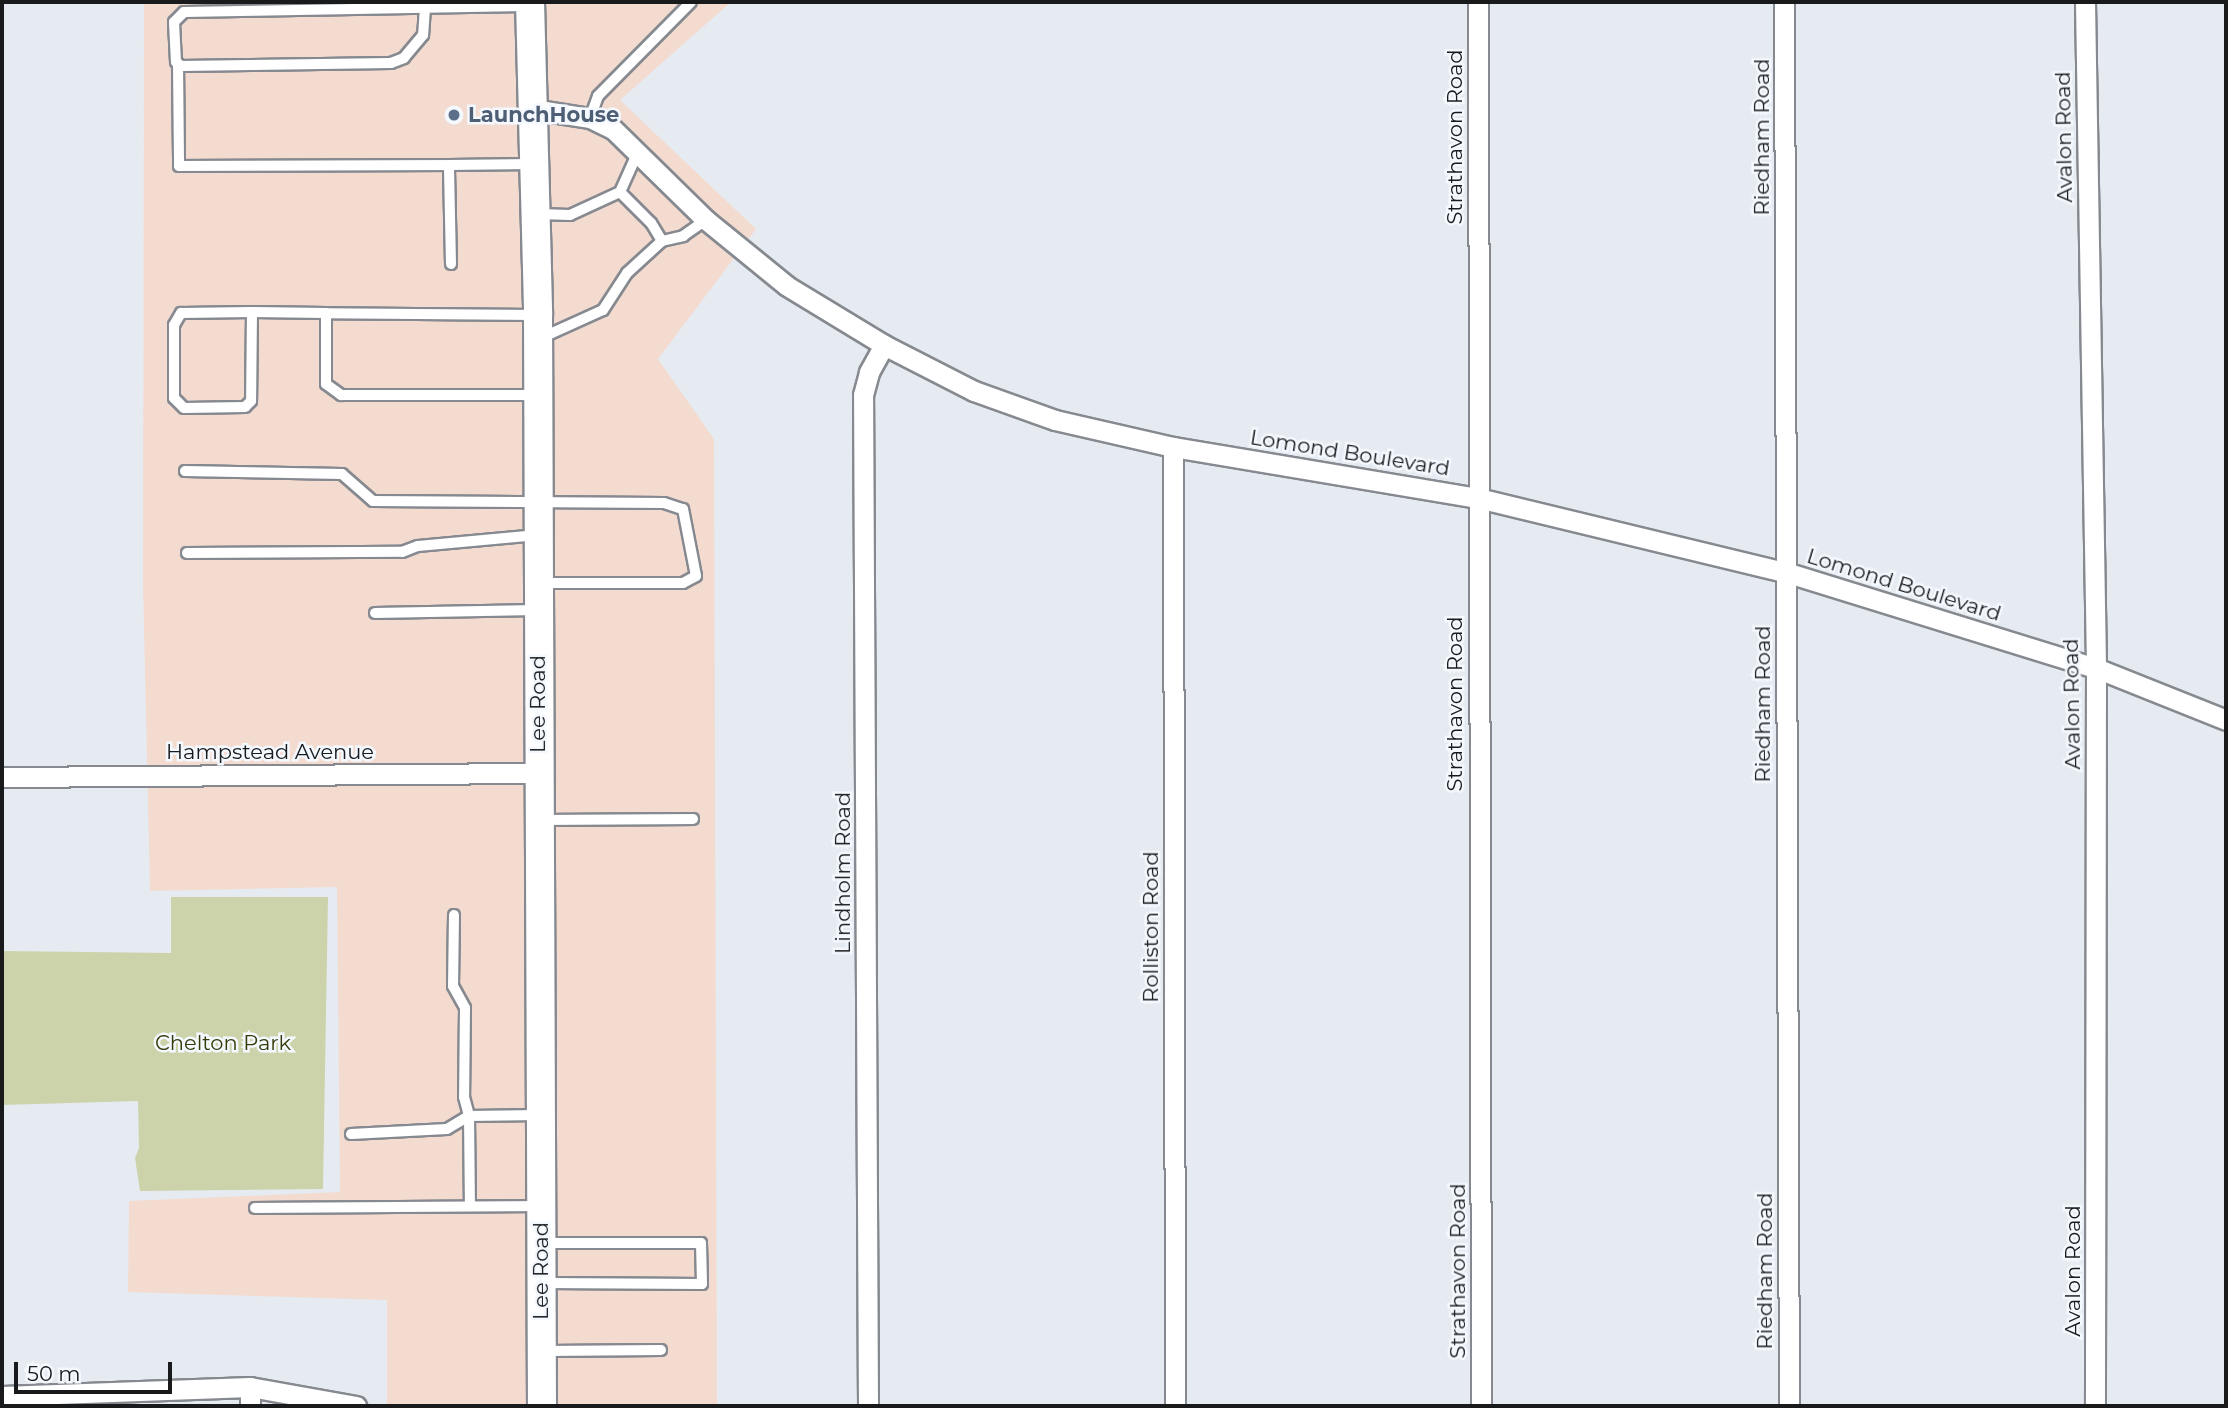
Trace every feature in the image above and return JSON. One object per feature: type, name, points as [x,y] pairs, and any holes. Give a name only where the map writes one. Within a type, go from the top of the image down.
[{"type":"main road","name":"Lee Road","points":[[530,4],[538,327],[542,1406]]},
{"type":"street","name":"Strathavon Road","points":[[1478,2],[1481,1406]]},
{"type":"street","name":"Riedham Road","points":[[1784,2],[1788,1406]]},
{"type":"street","name":"Avalon Road","points":[[2085,2],[2096,668],[2095,1406]]},
{"type":"street","name":"Lomond Boulevard","points":[[532,109],[590,118],[613,129],[706,220],[787,286],[884,345],[997,399],[1055,420],[1173,447],[1478,498],[1785,572],[2096,668],[2226,720]]},
{"type":"street","name":"Lindholm Road","points":[[868,1406],[863,395],[869,372],[884,345]]},
{"type":"street","name":"Rolliston Road","points":[[1173,447],[1175,1406]]},
{"type":"street","name":"Hampstead Avenue","points":[[2,777],[538,773]]},
{"type":"street","points":[[2,1396],[250,1397],[356,1406]]},
{"type":"lane","points":[[590,118],[598,96],[691,2]]},
{"type":"lane","points":[[530,4],[184,12],[174,22],[178,64],[179,166],[534,164]]},
{"type":"lane","points":[[178,64],[391,63],[404,58],[424,35],[425,8]]},
{"type":"lane","points":[[535,214],[570,215],[620,192],[638,152]]},
{"type":"lane","points":[[449,165],[451,264]]},
{"type":"lane","points":[[620,192],[651,223],[662,241]]},
{"type":"lane","points":[[252,312],[251,401],[245,407],[184,408],[174,398],[174,325],[181,313],[252,312],[326,313],[538,327],[603,310],[627,273],[662,241],[683,236],[706,220]]},
{"type":"lane","points":[[326,313],[326,384],[341,395],[538,395]]},
{"type":"lane","points":[[185,471],[342,474],[373,501],[664,503],[683,509],[696,576],[682,583],[375,612]]},
{"type":"lane","points":[[187,553],[402,552],[418,545],[538,535]]},
{"type":"lane","points":[[538,820],[693,819]]},
{"type":"lane","points":[[454,915],[453,986],[465,1008],[464,1097],[469,1116],[470,1206]]},
{"type":"lane","points":[[351,1135],[447,1129],[469,1116],[540,1115]]},
{"type":"lane","points":[[256,1208],[541,1206]]},
{"type":"lane","points":[[541,1243],[701,1243],[702,1284],[541,1283]]},
{"type":"lane","points":[[542,1350],[661,1350]]},
{"type":"shaded area","points":[[144,2],[731,2],[620,100],[756,229],[658,359],[714,439],[717,1406],[387,1406],[387,1300],[128,1292],[129,1201],[340,1192],[337,887],[150,891],[143,585]]},
{"type":"green space","name":"Chelton Park","points":[[171,897],[328,897],[323,1189],[140,1191],[135,1158],[139,1148],[138,1101],[2,1105],[2,951],[171,953]]},
{"type":"place","name":"LaunchHouse","points":[[454,115]]}]
